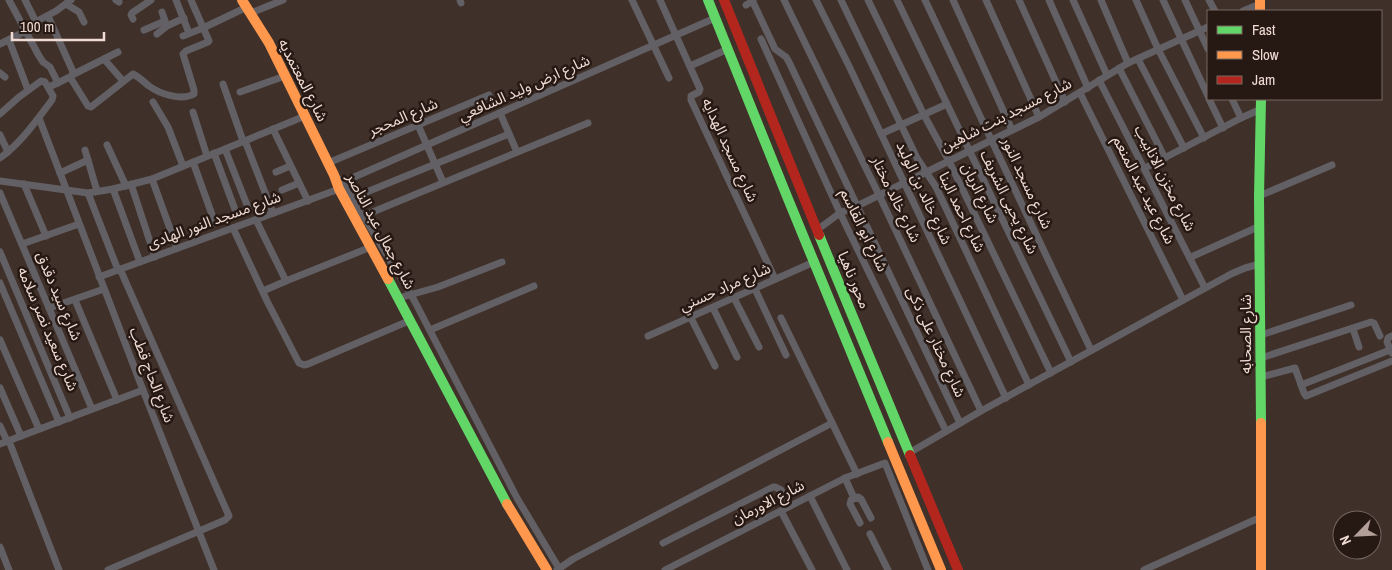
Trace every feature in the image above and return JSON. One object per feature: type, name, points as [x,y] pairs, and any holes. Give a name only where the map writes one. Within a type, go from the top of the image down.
[{"type":"main road","name":"محور ناهيا","points":[[708,0],[940,570]]},
{"type":"main road","name":"محور ناهيا","points":[[724,0],[958,570]]},
{"type":"main road","name":"شارع المعتمديه","points":[[247,7],[268,43],[334,175]]},
{"type":"main road","name":"شارع الصحابه","points":[[1261,104],[1259,196],[1261,570]]},
{"type":"main road","name":"شارع جمال عبد الناصر","points":[[334,175],[504,499],[547,570]]},
{"type":"main road","points":[[881,424],[895,419]]},
{"type":"street","points":[[9,0],[41,60],[50,67],[58,82]]},
{"type":"street","points":[[25,0],[36,22]]},
{"type":"street","points":[[133,20],[131,14],[152,0]]},
{"type":"street","points":[[176,0],[184,18],[186,34],[247,7],[283,0]]},
{"type":"street","points":[[48,16],[72,76],[90,107],[132,74],[135,74],[146,84],[162,93],[180,96],[194,94],[183,54],[208,42],[191,0]]},
{"type":"street","points":[[632,0],[669,78]]},
{"type":"street","name":"شارع مسجد الهدايه","points":[[660,0],[700,89],[690,99],[775,279]]},
{"type":"street","name":"شارع خالد مختار","points":[[784,0],[981,411]]},
{"type":"street","name":"شارع خالد بن الوليد","points":[[816,0],[1006,398]]},
{"type":"street","name":"شارع احمد البنا","points":[[841,0],[919,163],[936,187],[1029,385]]},
{"type":"street","name":"شارع الريان","points":[[868,0],[1051,373]]},
{"type":"street","name":"شارع يحيى الشريف","points":[[897,0],[1071,362]]},
{"type":"street","name":"شارع مسجد النور","points":[[925,0],[1091,350]]},
{"type":"street","points":[[953,0],[1012,130]]},
{"type":"street","points":[[986,0],[1039,117]]},
{"type":"street","points":[[1019,0],[1064,102]]},
{"type":"street","points":[[1049,0],[1088,88]]},
{"type":"street","points":[[1073,0],[1107,75]]},
{"type":"street","points":[[1101,0],[1128,63]]},
{"type":"street","points":[[1136,0],[1158,49],[1204,138]]},
{"type":"street","points":[[1163,0],[1207,94]]},
{"type":"street","points":[[1185,0],[1207,48]]},
{"type":"street","points":[[0,44],[69,2],[79,12],[84,22]]},
{"type":"street","name":"شارع مختار على ذكى","points":[[750,2],[775,49],[788,60],[960,423]]},
{"type":"street","points":[[1246,10],[1260,5]]},
{"type":"street","points":[[162,12],[166,23]]},
{"type":"street","points":[[144,30],[184,18]]},
{"type":"street","name":"شارع ارض وليد الشافعي","points":[[341,186],[427,145],[715,18]]},
{"type":"street","points":[[157,34],[166,23]]},
{"type":"street","name":"شارع مسجد بنت شاهين","points":[[817,230],[840,213],[1039,117],[1128,63],[1207,27]]},
{"type":"street","name":"شارع ابو القاسم","points":[[761,39],[840,213],[946,431]]},
{"type":"street","points":[[9,40],[28,90]]},
{"type":"street","points":[[690,66],[728,49]]},
{"type":"street","points":[[49,87],[118,52]]},
{"type":"street","points":[[104,59],[123,82]]},
{"type":"street","points":[[1138,59],[1184,148]]},
{"type":"street","points":[[1119,68],[1165,158]]},
{"type":"street","points":[[240,92],[285,76]]},
{"type":"street","name":"شارع مخزن الانابيب","points":[[1099,80],[1206,288]]},
{"type":"street","points":[[0,114],[41,81],[44,81],[49,87],[53,96],[53,99],[21,140],[0,158]]},
{"type":"street","points":[[223,84],[273,213]]},
{"type":"street","name":"شارع عيد عبد المنعم","points":[[1080,93],[1183,300]]},
{"type":"street","name":"شارع المحجر","points":[[328,163],[489,95]]},
{"type":"street","points":[[1210,100],[1223,128]]},
{"type":"street","points":[[1232,100],[1241,118]]},
{"type":"street","points":[[153,102],[168,127],[184,166]]},
{"type":"street","points":[[881,134],[947,104]]},
{"type":"street","points":[[1145,168],[1223,128],[1261,104]]},
{"type":"street","points":[[193,112],[237,215]]},
{"type":"street","points":[[500,113],[517,152]]},
{"type":"street","points":[[0,181],[88,192],[113,189],[152,178],[184,166],[305,116]]},
{"type":"street","name":"شارع الحاج قطب","points":[[39,118],[214,570]]},
{"type":"street","points":[[363,216],[588,123]]},
{"type":"street","points":[[418,125],[443,182]]},
{"type":"street","points":[[273,129],[308,200]]},
{"type":"street","points":[[352,198],[509,134]]},
{"type":"street","points":[[0,135],[8,152]]},
{"type":"street","points":[[107,145],[128,185],[155,257]]},
{"type":"street","points":[[225,149],[249,210]]},
{"type":"street","points":[[85,150],[97,191]]},
{"type":"street","points":[[60,173],[88,160]]},
{"type":"street","points":[[193,162],[215,223]]},
{"type":"street","points":[[276,172],[290,166]]},
{"type":"street","points":[[1259,196],[1332,166]]},
{"type":"street","points":[[152,178],[177,248]]},
{"type":"street","points":[[282,190],[299,182]]},
{"type":"street","points":[[24,184],[46,236]]},
{"type":"street","name":"شارع مسجد النور الهادى","points":[[99,277],[256,220],[341,186]]},
{"type":"street","name":"شارع جمال عبد الناصر","points":[[341,186],[352,198],[410,294],[517,498],[559,570]]},
{"type":"street","points":[[113,189],[140,262]]},
{"type":"street","points":[[88,192],[119,270],[229,516],[225,520],[199,532],[108,570]]},
{"type":"street","name":"شارع سيد دقدق","points":[[0,193],[92,409]]},
{"type":"street","points":[[256,220],[286,281]]},
{"type":"street","points":[[22,244],[79,224]]},
{"type":"street","points":[[1191,257],[1260,226]]},
{"type":"street","points":[[233,228],[299,363],[304,365],[411,320]]},
{"type":"street","points":[[263,291],[371,246]]},
{"type":"street","name":"شارع سعيد نصر سلامه","points":[[0,252],[70,418]]},
{"type":"street","points":[[399,298],[438,287],[502,262]]},
{"type":"street","name":"شارع مراد حسني","points":[[648,336],[814,262]]},
{"type":"street","points":[[909,453],[981,411],[1183,300],[1238,271],[1260,264]]},
{"type":"street","points":[[0,283],[59,422]]},
{"type":"street","points":[[430,330],[534,286]]},
{"type":"street","points":[[49,308],[104,289]]},
{"type":"street","points":[[755,289],[786,355]]},
{"type":"street","points":[[734,298],[758,347]]},
{"type":"street","points":[[75,300],[117,400]]},
{"type":"street","points":[[1261,335],[1351,305]]},
{"type":"street","points":[[713,308],[737,357]]},
{"type":"street","points":[[691,318],[715,366]]},
{"type":"street","points":[[781,318],[857,474]]},
{"type":"street","points":[[1261,358],[1373,322],[1380,336]]},
{"type":"street","points":[[1353,329],[1359,347]]},
{"type":"street","points":[[1301,384],[1391,352],[1387,340],[1392,336]]},
{"type":"street","points":[[0,340],[38,429]]},
{"type":"street","points":[[1261,377],[1295,368],[1306,396],[1392,361]]},
{"type":"street","points":[[0,388],[21,436]]},
{"type":"street","points":[[5,442],[143,390]]},
{"type":"street","points":[[559,570],[573,559],[832,424]]},
{"type":"street","points":[[0,426],[5,442],[40,519],[59,570]]},
{"type":"street","name":"شارع الاورمان","points":[[665,570],[845,478],[885,463],[928,570]]},
{"type":"street","points":[[845,478],[854,498]]},
{"type":"street","points":[[663,543],[775,486],[781,490],[790,506]]},
{"type":"street","points":[[810,496],[847,570]]},
{"type":"street","points":[[854,498],[858,497],[861,499],[871,518]]},
{"type":"street","points":[[854,498],[850,504],[860,523]]},
{"type":"street","points":[[781,511],[812,570]]},
{"type":"street","points":[[1144,570],[1261,517]]},
{"type":"street","points":[[870,534],[888,570]]},
{"type":"street","points":[[0,547],[9,570]]},
{"type":"traffic: fast","points":[[708,0],[888,442]]},
{"type":"traffic: fast","points":[[1261,100],[1259,196],[1261,423]]},
{"type":"traffic: fast","points":[[819,235],[910,455]]},
{"type":"traffic: fast","points":[[388,279],[507,504]]},
{"type":"traffic: slow","points":[[242,0],[269,43],[334,175],[339,189],[388,279]]},
{"type":"traffic: slow","points":[[1260,0],[1260,10]]},
{"type":"traffic: slow","points":[[1261,423],[1261,570]]},
{"type":"traffic: slow","points":[[888,442],[941,570]]},
{"type":"traffic: slow","points":[[507,504],[547,570]]},
{"type":"traffic: jam","points":[[724,0],[819,235]]},
{"type":"traffic: jam","points":[[910,455],[958,570]]}]
